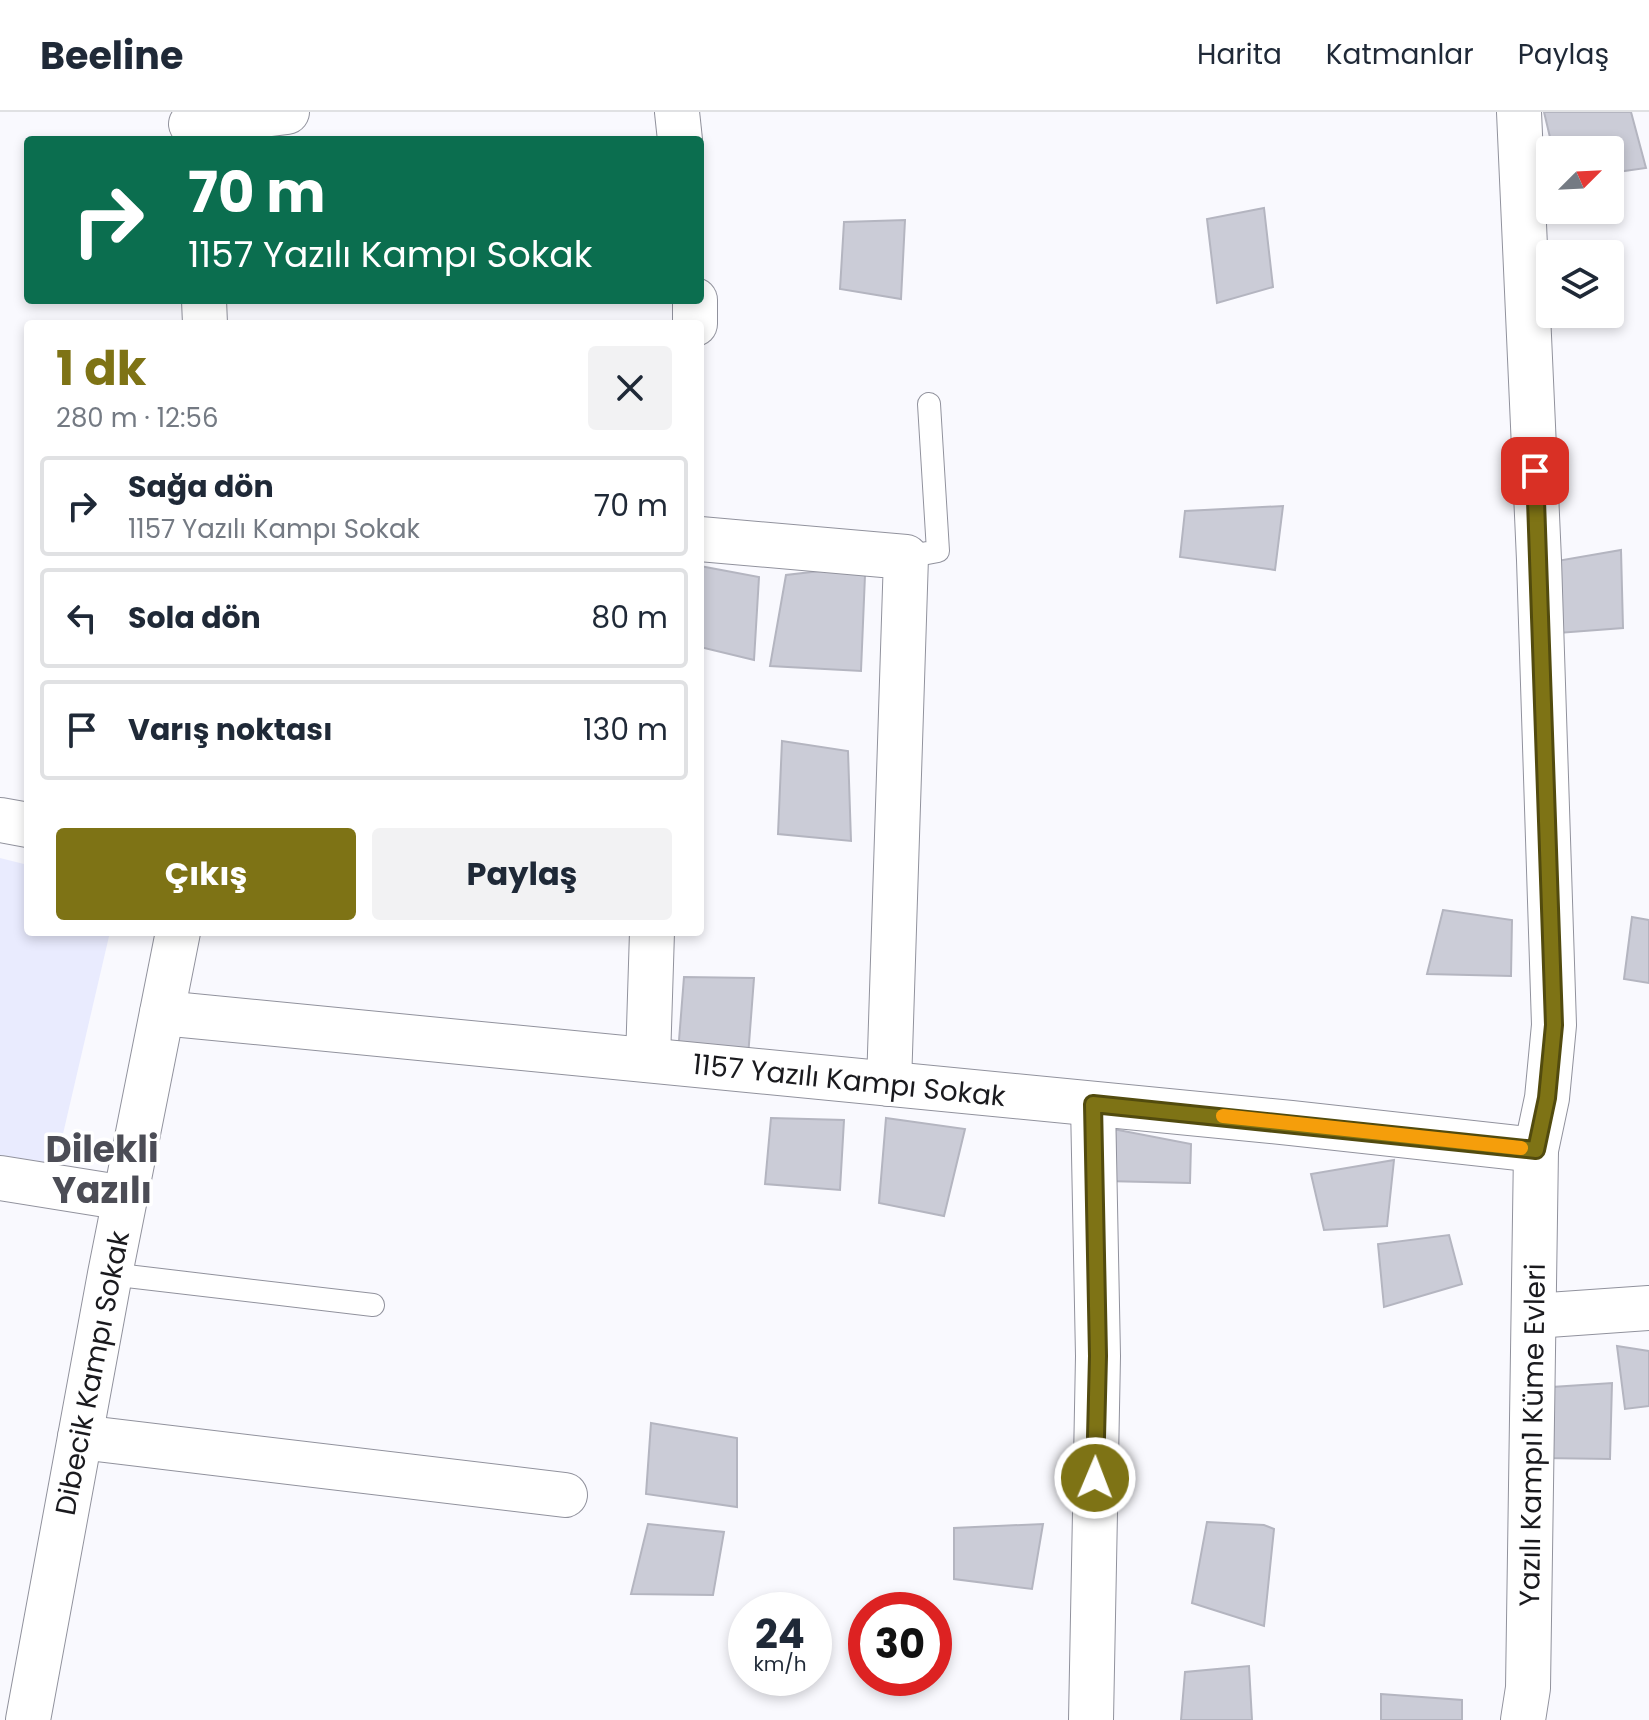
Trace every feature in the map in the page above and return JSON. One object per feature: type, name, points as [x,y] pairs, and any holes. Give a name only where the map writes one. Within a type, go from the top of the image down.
[{"type":"street","points":[[191,125],[287,112]]},
{"type":"street","points":[[677,112],[680,136]]},
{"type":"street","name":"Yazılı Kampı1 Küme Evleri","points":[[1519,112],[1539,560],[1554,1025],[1547,1098],[1536,1150],[1528,1688],[1523,1720]]},
{"type":"street","points":[[704,539],[906,557],[889,1084]]},
{"type":"street","points":[[0,820],[24,824]]},
{"type":"street","name":"Dibecik Kampı Sokak","points":[[28,1720],[110,1274],[177,936]]},
{"type":"street","points":[[648,1060],[652,936]]},
{"type":"street","name":"1157 Yazılı Kampı Sokak","points":[[162,1013],[1536,1150]]},
{"type":"street","points":[[1091,1720],[1098,1356],[1093,1104]]},
{"type":"street","points":[[0,1178],[125,1198]]},
{"type":"street","points":[[1534,1316],[1649,1308]]},
{"type":"street","points":[[80,1437],[565,1495]]},
{"type":"lane","points":[[906,557],[938,551],[929,404]]},
{"type":"lane","points":[[110,1274],[373,1305]]},
{"type":"shaded area","points":[[0,858],[24,864],[24,936],[109,936],[56,1164],[0,1155]]},
{"type":"building","points":[[1544,112],[1631,112],[1646,168],[1624,171],[1624,136],[1550,136]]},
{"type":"building","points":[[1264,208],[1273,287],[1217,303],[1207,219]]},
{"type":"building","points":[[905,220],[901,299],[840,289],[844,222]]},
{"type":"building","points":[[1283,506],[1275,570],[1180,557],[1185,511]]},
{"type":"building","points":[[1621,550],[1623,628],[1545,634],[1551,562]]},
{"type":"building","points":[[704,567],[759,577],[754,660],[704,648]]},
{"type":"building","points":[[855,567],[865,575],[861,671],[770,666],[786,575]]},
{"type":"building","points":[[782,741],[848,751],[851,841],[778,834]]},
{"type":"building","points":[[1443,910],[1512,920],[1511,976],[1427,974]]},
{"type":"building","points":[[1632,917],[1649,920],[1649,983],[1624,979]]},
{"type":"building","points":[[684,977],[754,978],[748,1057],[678,1053]]},
{"type":"building","points":[[771,1118],[844,1120],[840,1190],[765,1184]]},
{"type":"building","points":[[886,1118],[965,1129],[944,1216],[879,1203]]},
{"type":"building","points":[[1113,1129],[1191,1144],[1190,1183],[1105,1181]]},
{"type":"building","points":[[1394,1160],[1387,1226],[1324,1230],[1311,1174]]},
{"type":"building","points":[[1449,1235],[1462,1284],[1384,1307],[1378,1244]]},
{"type":"building","points":[[1617,1346],[1649,1351],[1649,1406],[1625,1409]]},
{"type":"building","points":[[1612,1383],[1610,1459],[1543,1458],[1552,1387]]},
{"type":"building","points":[[651,1423],[737,1438],[737,1507],[646,1494]]},
{"type":"building","points":[[1207,1522],[1264,1525],[1274,1529],[1264,1626],[1192,1603]]},
{"type":"building","points":[[648,1524],[724,1532],[713,1595],[631,1594]]},
{"type":"building","points":[[1043,1524],[1032,1589],[954,1579],[954,1528]]},
{"type":"building","points":[[1249,1666],[1252,1720],[1181,1720],[1185,1672]]},
{"type":"building","points":[[1381,1694],[1462,1700],[1462,1720],[1381,1720]]},
{"type":"slow traffic","points":[[1223,1116],[1521,1148]]},
{"type":"district","name":"Dilekli Yazılı","points":[[102,1170]]},
{"type":"route","points":[[1095,1478],[1098,1356],[1093,1104],[1536,1150],[1547,1098],[1554,1025],[1535,471]]}]
